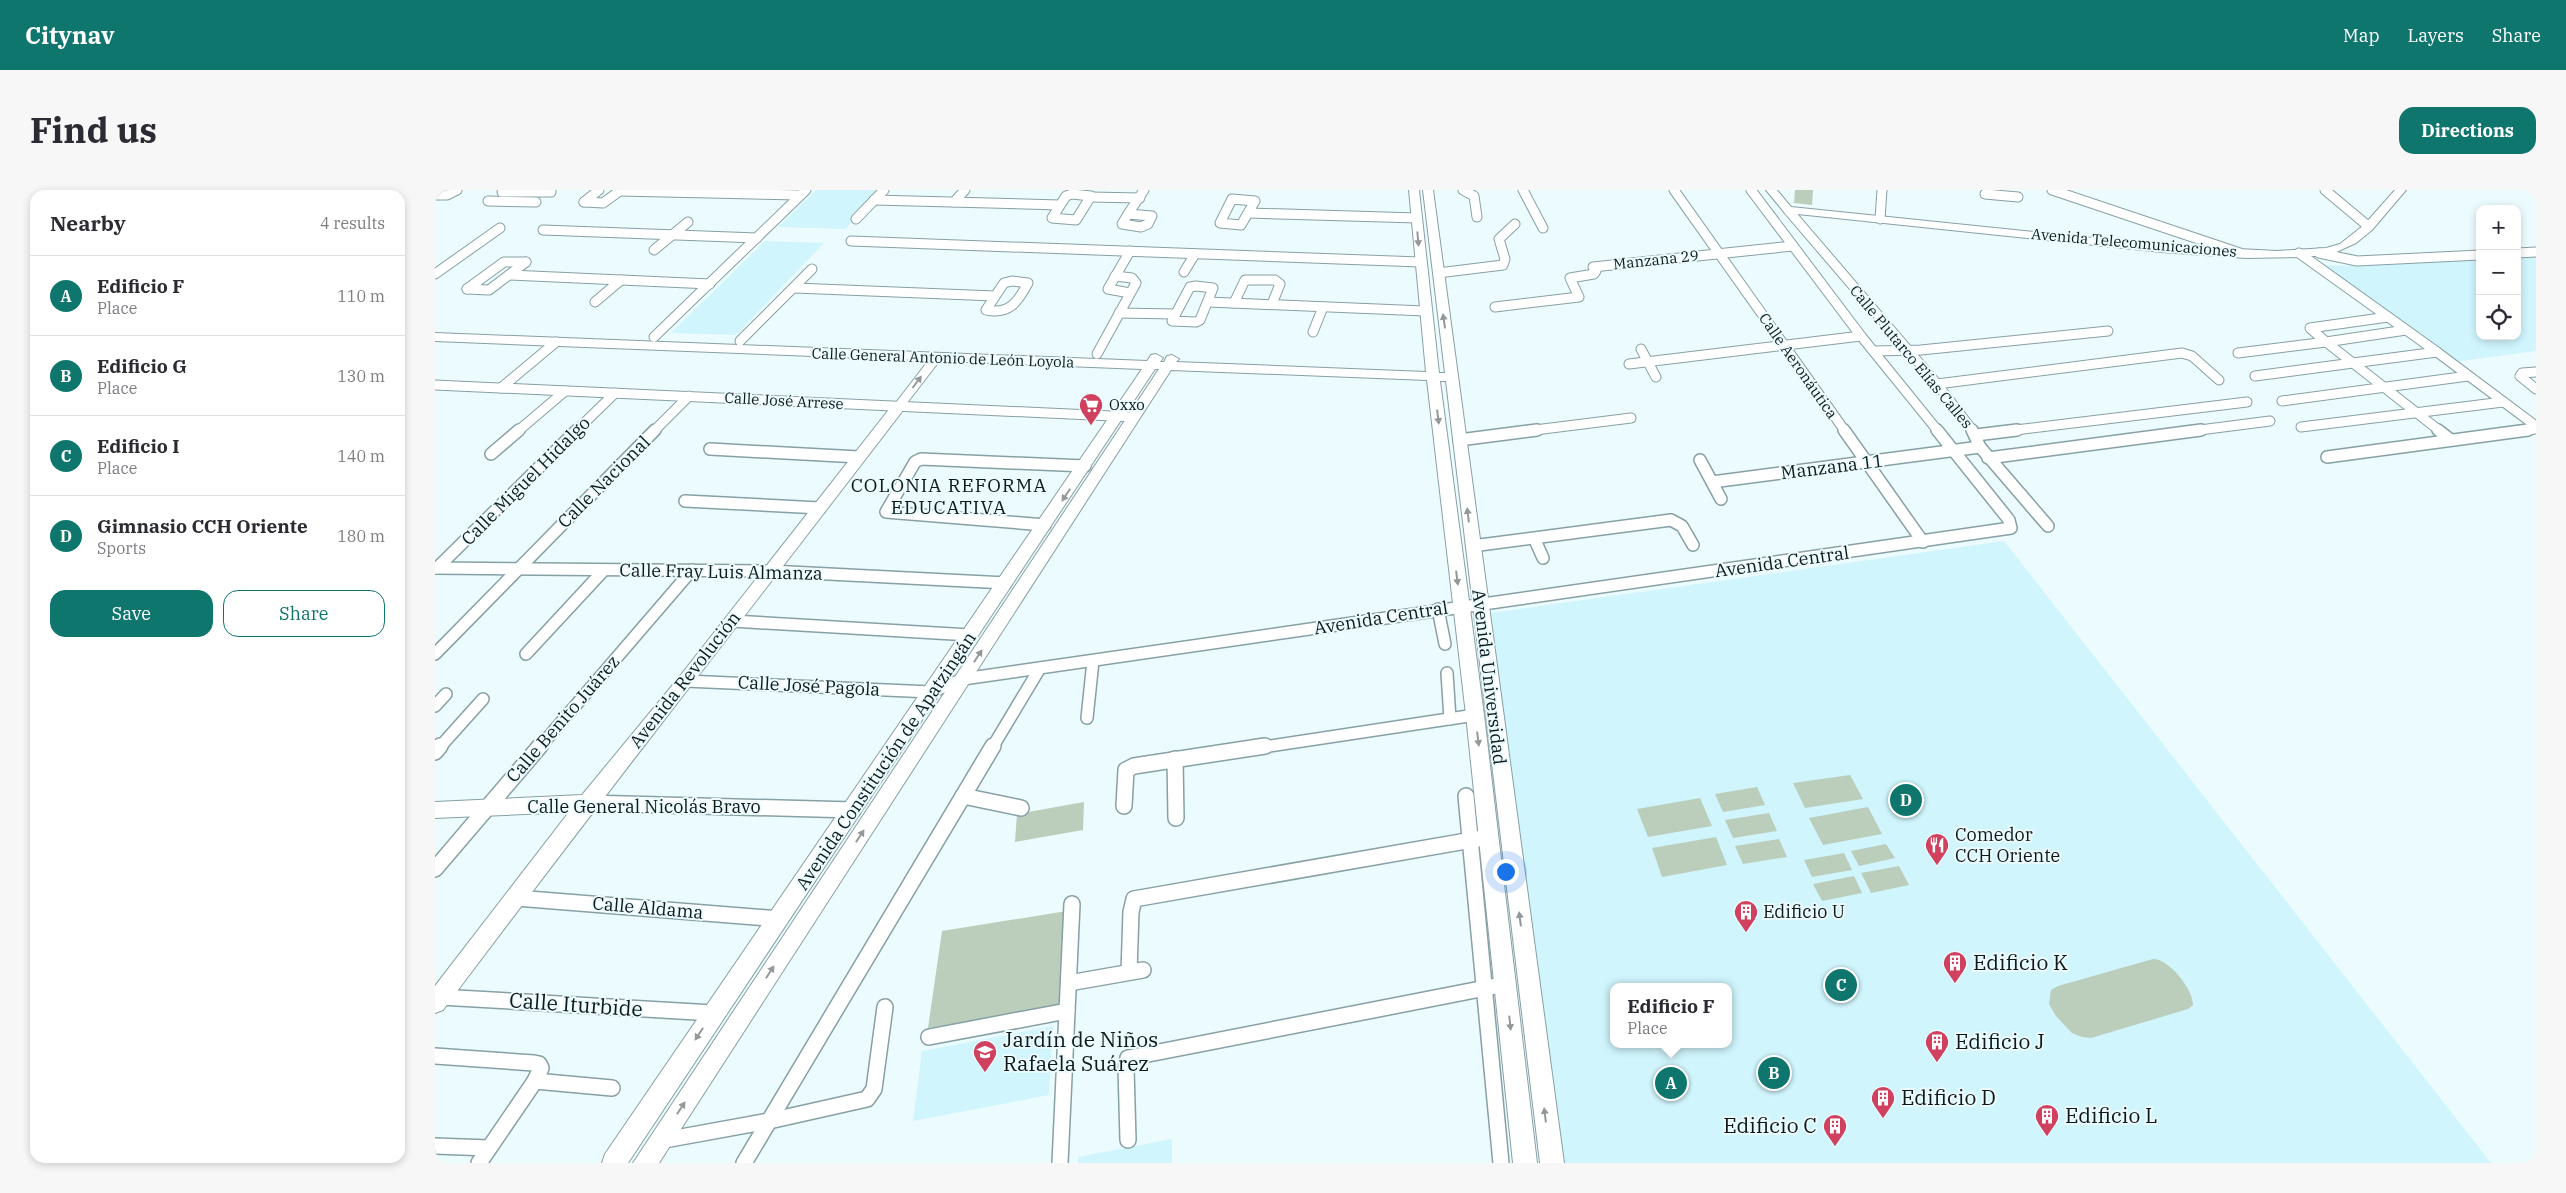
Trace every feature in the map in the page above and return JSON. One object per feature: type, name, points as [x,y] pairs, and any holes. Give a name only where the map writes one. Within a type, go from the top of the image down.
[{"type":"street","points":[[435,195],[447,196],[457,190]]},
{"type":"street","points":[[599,190],[584,202],[603,203],[620,190],[803,193]]},
{"type":"street","points":[[856,220],[884,190]]},
{"type":"street","points":[[954,202],[965,190]]},
{"type":"street","name":"Avenida Universidad","points":[[1414,190],[1425,311],[1459,440],[1552,1163]]},
{"type":"street","name":"Avenida Universidad","points":[[1428,190],[1438,273],[1442,373],[1460,606],[1475,715],[1525,1163]]},
{"type":"street","points":[[1463,190],[1473,196],[1477,217]]},
{"type":"street","points":[[1523,190],[1543,228]]},
{"type":"street","name":"Calle Aeronáutica","points":[[1674,190],[1923,542]]},
{"type":"street","name":"Calle Plutarco Elías Calles","points":[[1751,190],[1873,352],[2009,520],[2011,528]]},
{"type":"street","name":"Calle Plutarco Elías Calles","points":[[1768,190],[1788,210],[1937,384],[1976,435],[1980,447],[2048,526]]},
{"type":"street","points":[[1880,219],[1882,190]]},
{"type":"street","points":[[2006,190],[2017,196]]},
{"type":"street","points":[[2052,190],[2240,253]]},
{"type":"street","points":[[2325,190],[2368,226]]},
{"type":"street","points":[[2319,253],[2343,247],[2368,226],[2401,190]]},
{"type":"street","points":[[536,202],[488,201],[503,191],[525,193],[551,192]]},
{"type":"street","points":[[513,202],[525,193]]},
{"type":"street","points":[[654,337],[803,193]]},
{"type":"street","points":[[1090,197],[1076,220],[1052,218],[1068,195],[1087,194],[1090,197],[1142,194]]},
{"type":"street","points":[[1128,214],[1142,194]]},
{"type":"street","points":[[1985,194],[2017,196]]},
{"type":"street","points":[[1232,199],[1255,201],[1249,213],[1241,225],[1220,223],[1232,199]]},
{"type":"street","points":[[874,200],[1060,206]]},
{"type":"street","name":"Avenida Telecomunicaciones","points":[[1788,210],[2143,247],[2240,253],[2319,253],[2357,261],[2476,255]]},
{"type":"street","points":[[1249,213],[1417,218]]},
{"type":"street","points":[[654,250],[689,222]]},
{"type":"street","points":[[1438,273],[1493,268],[1503,265],[1505,259],[1497,241],[1498,237],[1515,224]]},
{"type":"street","points":[[435,274],[500,228]]},
{"type":"street","points":[[543,230],[757,238]]},
{"type":"street","points":[[851,241],[1421,262]]},
{"type":"street","name":"Manzana 29","points":[[1495,307],[1579,297],[1570,278],[1594,274],[1596,271],[1593,267],[1793,246]]},
{"type":"street","points":[[1130,251],[1108,290],[1131,293]]},
{"type":"street","points":[[2521,253],[2536,252]]},
{"type":"street","points":[[2299,253],[2437,352],[2536,428]]},
{"type":"street","points":[[1184,272],[1195,254]]},
{"type":"street","points":[[510,275],[526,262],[504,262],[467,289],[487,291],[510,275],[710,284]]},
{"type":"street","points":[[740,341],[812,270]]},
{"type":"street","points":[[1097,354],[1136,283],[1134,279],[1115,276]]},
{"type":"street","points":[[595,302],[621,280]]},
{"type":"street","points":[[1234,303],[1245,280],[1275,280],[1280,284],[1272,304]]},
{"type":"street","points":[[795,288],[995,296],[1008,282],[1028,282],[1007,312],[986,310],[995,296]]},
{"type":"street","points":[[1191,286],[1212,287],[1209,302],[1198,322],[1172,321],[1174,314],[1191,286]]},
{"type":"street","points":[[1209,302],[1425,311]]},
{"type":"street","points":[[1313,332],[1323,307]]},
{"type":"street","points":[[1119,313],[1174,314]]},
{"type":"street","points":[[2389,317],[2310,328],[2451,440]]},
{"type":"street","name":"Calle General Antonio de León Loyola","points":[[435,328],[1097,354],[1161,362]]},
{"type":"street","points":[[2238,353],[2406,330]]},
{"type":"street","points":[[1873,352],[2108,331]]},
{"type":"street","points":[[1629,364],[1861,336]]},
{"type":"street","name":"Calle General Antonio de León Loyola","points":[[435,337],[936,358],[1161,362],[1442,373]]},
{"type":"street","points":[[501,388],[556,342]]},
{"type":"street","points":[[1641,349],[1655,377]]},
{"type":"street","points":[[2255,376],[2437,352]]},
{"type":"street","points":[[1937,384],[2182,354],[2192,356],[2219,380]]},
{"type":"street","name":"Avenida Revolución","points":[[437,1000],[587,804],[686,681],[936,358]]},
{"type":"street","name":"Avenida Constitución de Apatzingán","points":[[645,1163],[963,679],[1161,362]]},
{"type":"street","points":[[2536,372],[2522,373],[2520,376],[2536,389]]},
{"type":"street","points":[[2283,401],[2468,376]]},
{"type":"street","name":"Calle José Arrese","points":[[435,385],[1126,417]]},
{"type":"street","points":[[491,454],[565,391]]},
{"type":"street","name":"Calle Miguel Hidalgo","points":[[436,568],[615,393]]},
{"type":"street","name":"Calle Nacional","points":[[435,654],[689,396]]},
{"type":"street","points":[[1976,435],[2247,402]]},
{"type":"street","points":[[2301,428],[2503,402]]},
{"type":"street","name":"Avenida Constitución de Apatzingán","points":[[614,1163],[713,1013],[779,919],[1085,466],[1126,417]]},
{"type":"street","points":[[1459,440],[1631,418]]},
{"type":"street","points":[[1989,458],[2270,421]]},
{"type":"street","points":[[2327,457],[2536,428]]},
{"type":"street","name":"Manzana 11","points":[[1712,482],[1980,447]]},
{"type":"street","points":[[710,449],[859,457]]},
{"type":"street","points":[[1045,525],[890,514],[886,512],[915,462],[921,459],[1085,466]]},
{"type":"street","points":[[1700,460],[1721,499]]},
{"type":"street","points":[[685,501],[820,508]]},
{"type":"street","points":[[1472,546],[1535,540],[1671,520],[1677,521],[1682,526],[1693,545]]},
{"type":"street","name":"Avenida Central","points":[[931,692],[963,679],[1438,609],[1923,542],[2011,528]]},
{"type":"street","points":[[1535,540],[1543,558]]},
{"type":"street","name":"Calle Fray Luis Almanza","points":[[436,568],[770,571],[1006,582]]},
{"type":"street","points":[[526,654],[604,570]]},
{"type":"street","name":"Calle Benito Juárez","points":[[435,869],[692,570]]},
{"type":"street","points":[[1438,609],[1445,644]]},
{"type":"street","points":[[732,621],[970,635]]},
{"type":"street","points":[[1087,718],[1093,661]]},
{"type":"street","points":[[744,1163],[1039,668]]},
{"type":"street","points":[[1447,673],[1450,719]]},
{"type":"street","name":"Calle José Pagola","points":[[686,681],[931,692]]},
{"type":"street","points":[[435,706],[446,694]]},
{"type":"street","points":[[435,752],[483,699]]},
{"type":"street","points":[[1124,806],[1125,774],[1129,767],[1475,715]]},
{"type":"street","points":[[1175,759],[1176,818]]},
{"type":"street","points":[[963,796],[1021,808]]},
{"type":"street","points":[[1466,796],[1501,1163]]},
{"type":"street","name":"Calle General Nicolás Bravo","points":[[435,810],[587,804],[853,810]]},
{"type":"street","points":[[1069,983],[1136,971],[1131,912],[1134,899],[1489,837]]},
{"type":"street","name":"Calle Aldama","points":[[516,898],[779,919]]},
{"type":"street","points":[[1060,1163],[1072,904]]},
{"type":"street","points":[[1501,954],[1524,951]]},
{"type":"street","points":[[1128,1140],[1127,1058],[1506,984]]},
{"type":"street","name":"Calle Iturbide","points":[[437,1000],[713,1013]]},
{"type":"street","points":[[659,1140],[769,1121],[861,1102],[872,1095],[885,1007]]},
{"type":"street","points":[[929,1037],[1067,1011]]},
{"type":"street","points":[[435,1056],[534,1063],[539,1064],[541,1068],[535,1081],[479,1163]]},
{"type":"street","points":[[535,1081],[612,1088]]},
{"type":"street","points":[[435,1146],[489,1148]]},
{"type":"shaded area","points":[[816,190],[882,190],[845,229],[778,227]]},
{"type":"shaded area","points":[[765,241],[824,243],[736,335],[671,333]]},
{"type":"shaded area","points":[[2536,256],[2536,351],[2454,362],[2319,265],[2356,266],[2476,260],[2476,340],[2521,340],[2521,257]]},
{"type":"shaded area","points":[[2004,541],[2491,1163],[1562,1163],[1483,614]]},
{"type":"shaded area","name":"Jardín de Niños Rafaela Suárez","points":[[1053,1026],[1049,1095],[913,1121],[922,1051]]},
{"type":"shaded area","points":[[1172,1139],[1172,1163],[1078,1163],[1078,1157]]},
{"type":"green space","points":[[1795,190],[1813,190],[1812,205],[1794,203]]},
{"type":"green space","points":[[1850,775],[1863,799],[1805,808],[1793,783]]},
{"type":"green space","points":[[1757,787],[1765,805],[1723,812],[1715,794]]},
{"type":"green space","points":[[1700,798],[1712,826],[1648,837],[1637,809]]},
{"type":"green space","points":[[1084,802],[1083,830],[1015,842],[1017,814]]},
{"type":"green space","points":[[1868,807],[1882,834],[1823,845],[1809,818]]},
{"type":"green space","points":[[1769,813],[1777,831],[1733,838],[1725,820]]},
{"type":"green space","points":[[1716,837],[1727,865],[1662,877],[1652,848]]},
{"type":"green space","points":[[1779,839],[1787,857],[1743,864],[1735,846]]},
{"type":"green space","points":[[1886,844],[1895,858],[1859,866],[1851,851]]},
{"type":"green space","points":[[1844,853],[1852,870],[1812,877],[1804,860]]},
{"type":"green space","points":[[1899,866],[1909,885],[1871,893],[1861,873]]},
{"type":"green space","points":[[1854,876],[1862,893],[1822,901],[1813,884]]},
{"type":"green space","points":[[1067,911],[1062,1006],[928,1028],[942,931]]},
{"type":"green space","points":[[2153,959],[2159,960],[2173,969],[2185,983],[2193,1005],[2188,1009],[2091,1038],[2072,1033],[2056,1016],[2049,1004],[2051,990],[2058,986]]},
{"type":"place","name":"Oxxo","points":[[1091,426]]},
{"type":"place","name":"Gimnasio CCH Oriente","points":[[1906,800]]},
{"type":"place","name":"Comedor CCH Oriente","points":[[1937,866]]},
{"type":"place","name":"Edificio U","points":[[1746,933]]},
{"type":"place","name":"Edificio K","points":[[1955,984]]},
{"type":"place","name":"Edificio I","points":[[1841,985]]},
{"type":"place","name":"Edificio J","points":[[1937,1063]]},
{"type":"place","name":"Jardín de Niños Rafaela Suárez","points":[[985,1073]]},
{"type":"place","name":"Edificio G","points":[[1774,1073]]},
{"type":"place","name":"Edificio F","points":[[1671,1083]]},
{"type":"place","name":"Edificio D","points":[[1883,1119]]},
{"type":"place","name":"Edificio L","points":[[2047,1137]]},
{"type":"place","name":"Edificio C","points":[[1835,1147]]},
{"type":"district","name":"COLONIA REFORMA EDUCATIVA","points":[[949,496]]}]
